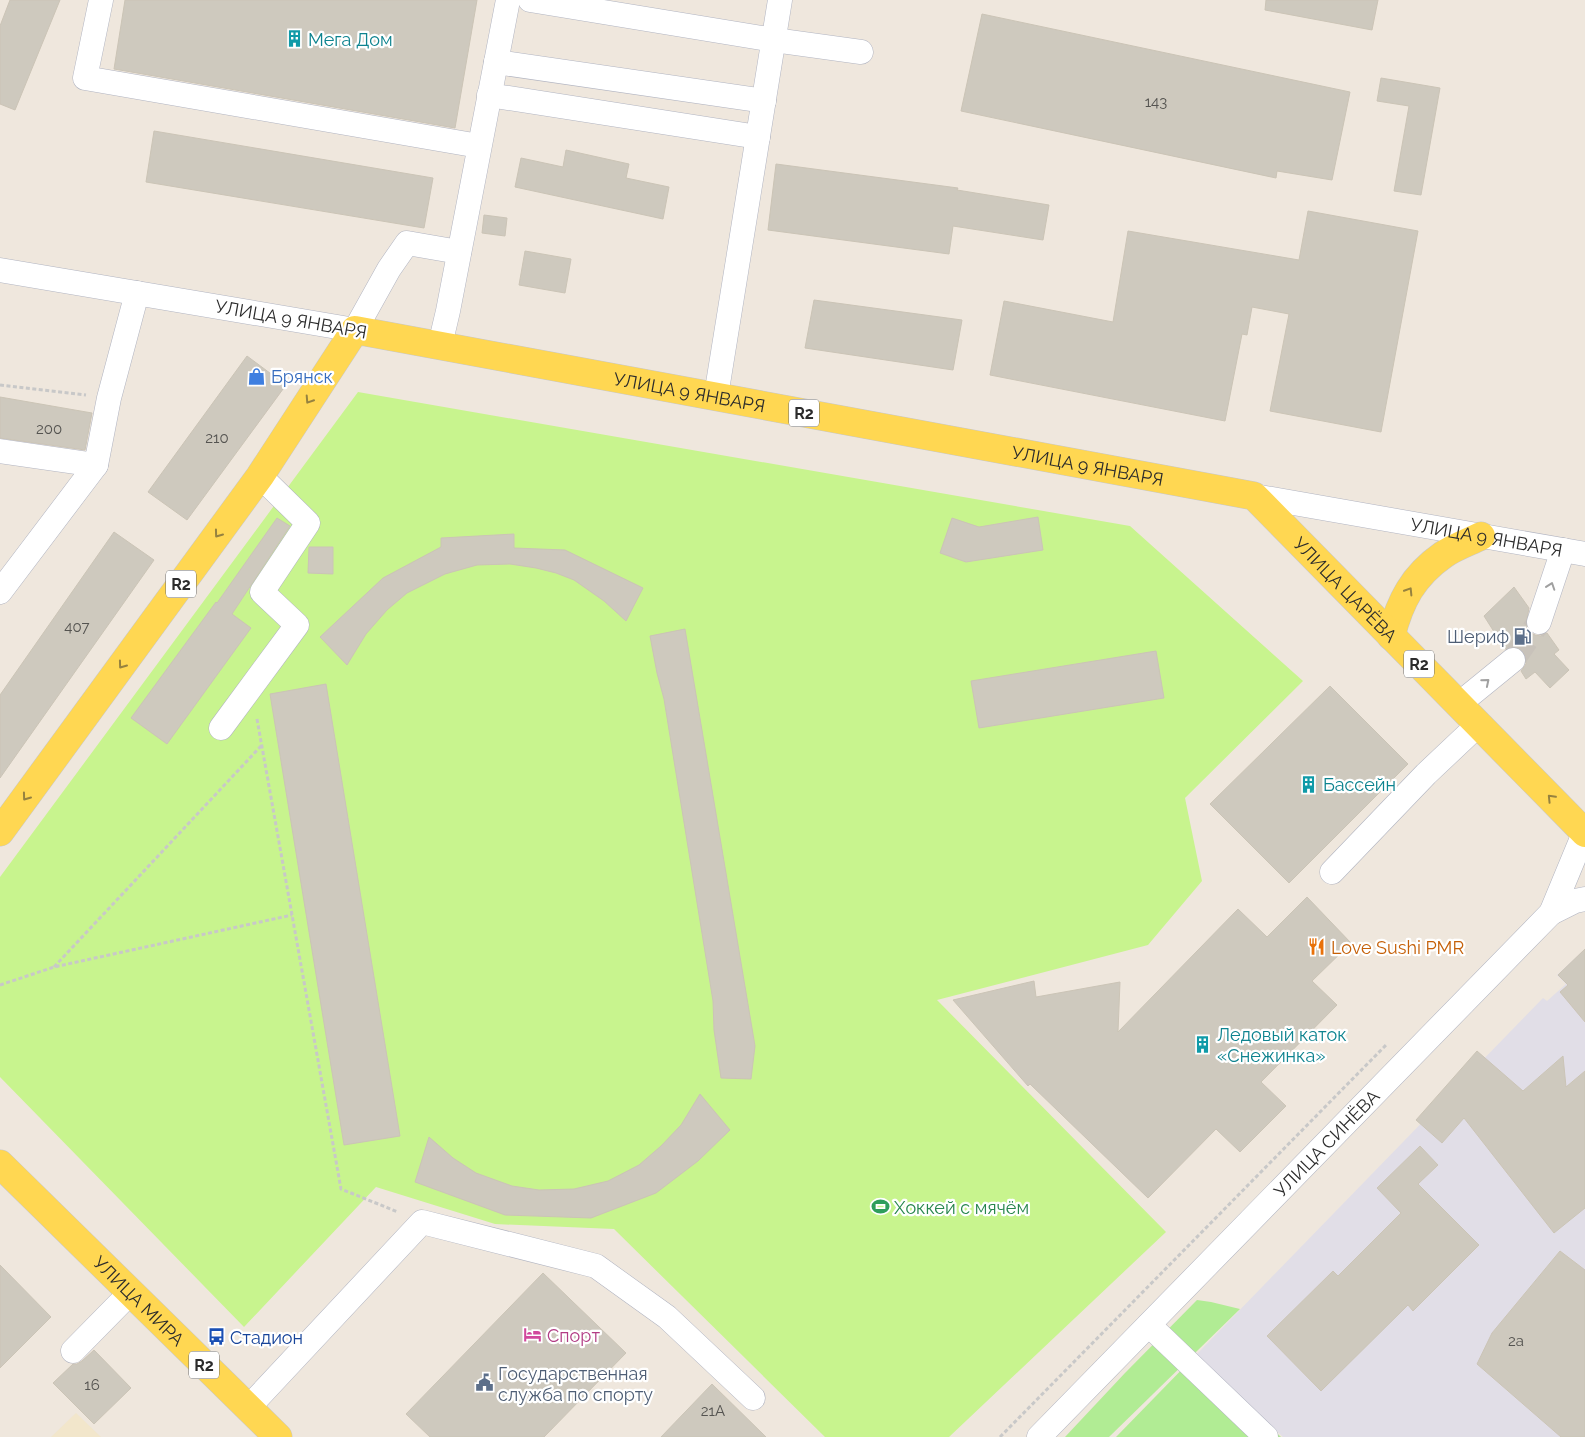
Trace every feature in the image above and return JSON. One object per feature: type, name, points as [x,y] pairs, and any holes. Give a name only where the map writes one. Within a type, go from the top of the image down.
[{"type":"main road","name":"УЛИЦА 9 ЯНВАРЯ","points":[[355,330],[1254,496]]},
{"type":"main road","name":"R2","points":[[0,832],[260,476],[355,330]]},
{"type":"main road","name":"УЛИЦА ЦАРЁВА","points":[[1254,496],[1585,832]]},
{"type":"main road","points":[[1392,636],[1398,612],[1420,574],[1444,554],[1481,536]]},
{"type":"main road","name":"УЛИЦА МИРА","points":[[0,1164],[278,1437]]},
{"type":"street","points":[[101,0],[85,78],[479,146]]},
{"type":"street","points":[[440,345],[508,0]]},
{"type":"street","points":[[530,0],[774,40],[861,52]]},
{"type":"street","points":[[716,396],[780,0]]},
{"type":"street","points":[[496,62],[764,101]]},
{"type":"street","points":[[489,95],[758,137]]},
{"type":"street","points":[[355,330],[389,270],[407,243],[459,252]]},
{"type":"street","name":"УЛИЦА 9 ЯНВАРЯ","points":[[0,270],[355,330]]},
{"type":"street","points":[[0,592],[96,465],[109,398],[137,293]]},
{"type":"street","points":[[0,451],[96,465]]},
{"type":"street","points":[[221,728],[297,625],[262,592],[308,523],[260,476]]},
{"type":"street","name":"УЛИЦА 9 ЯНВАРЯ","points":[[1254,496],[1574,552]]},
{"type":"street","points":[[1539,622],[1574,552]]},
{"type":"street","points":[[1459,704],[1513,660]]},
{"type":"street","points":[[1332,872],[1426,774],[1479,724]]},
{"type":"street","name":"УЛИЦА СИНЁВА","points":[[1039,1437],[1551,913],[1585,832]]},
{"type":"street","points":[[1551,913],[1575,901],[1585,899]]},
{"type":"street","points":[[248,1408],[422,1222],[596,1266],[667,1317],[753,1398]]},
{"type":"street","points":[[74,1351],[131,1292]]},
{"type":"street","points":[[1149,1325],[1266,1437]]},
{"type":"path","points":[[0,385],[109,398]]},
{"type":"path","points":[[252,687],[341,1189],[422,1222]]},
{"type":"path","points":[[54,967],[262,745]]},
{"type":"path","points":[[0,985],[54,967],[292,915]]},
{"type":"path","points":[[1000,1437],[1388,1043]]},
{"type":"shaded area","points":[[1585,949],[1585,1437],[1283,1437],[1196,1355],[1543,998],[1547,1001],[1566,984],[1557,975]]},
{"type":"shaded area","points":[[76,1413],[101,1437],[51,1437]]},
{"type":"green space","points":[[358,392],[1130,526],[1303,681],[1185,798],[1202,881],[1148,945],[937,1000],[1166,1232],[949,1437],[825,1437],[614,1229],[495,1224],[376,1187],[244,1327],[0,1077],[0,877]]},
{"type":"green space","points":[[1197,1300],[1240,1309],[1109,1437],[1065,1437],[1125,1373]]},
{"type":"green space","points":[[1195,1356],[1281,1437],[1116,1437]]},
{"type":"building","points":[[10,0],[60,0],[15,110],[0,104],[0,26]]},
{"type":"building","name":"Мега Дом","points":[[125,0],[477,0],[455,128],[114,69]]},
{"type":"building","points":[[1266,0],[1378,0],[1372,30],[1265,10]]},
{"type":"building","points":[[982,14],[1350,92],[1332,180],[1277,171],[1276,178],[961,111]]},
{"type":"building","points":[[1381,78],[1440,88],[1421,195],[1394,191],[1409,106],[1377,101]]},
{"type":"building","points":[[154,131],[433,178],[424,228],[146,182]]},
{"type":"building","points":[[566,150],[629,164],[626,178],[669,187],[663,219],[515,187],[521,158],[563,167]]},
{"type":"building","points":[[776,164],[958,188],[957,190],[1049,205],[1043,240],[953,226],[949,254],[768,230]]},
{"type":"building","points":[[1308,211],[1418,231],[1381,432],[1270,411],[1289,314],[1252,307],[1247,335],[1242,334],[1225,421],[990,375],[1004,301],[1113,322],[1128,231],[1299,260]]},
{"type":"building","points":[[484,215],[507,218],[505,236],[482,233]]},
{"type":"building","points":[[525,251],[571,259],[565,293],[519,285]]},
{"type":"building","points":[[814,300],[962,320],[953,370],[805,348]]},
{"type":"building","points":[[247,356],[286,385],[187,520],[148,492]]},
{"type":"building","points":[[0,397],[92,413],[85,450],[0,438]]},
{"type":"building","points":[[1038,517],[1043,550],[966,562],[940,553],[952,518],[979,527]]},
{"type":"building","points":[[277,518],[290,526],[232,614],[251,628],[167,744],[131,718],[217,603]]},
{"type":"building","points":[[114,532],[154,560],[0,778],[0,695]]},
{"type":"building","points":[[514,534],[514,548],[565,550],[643,588],[626,621],[604,601],[574,580],[556,573],[510,564],[477,565],[445,574],[407,593],[387,610],[366,634],[347,665],[320,637],[383,578],[441,547],[441,538]]},
{"type":"building","points":[[309,547],[333,547],[333,574],[308,573]]},
{"type":"building","name":"Шериф","points":[[1514,587],[1529,608],[1526,624],[1528,631],[1541,636],[1547,633],[1559,650],[1554,654],[1569,670],[1550,688],[1535,672],[1526,679],[1521,671],[1526,664],[1524,652],[1517,647],[1511,646],[1505,649],[1484,616]]},
{"type":"building","points":[[685,629],[755,1046],[751,1079],[721,1078],[714,1030],[713,1001],[664,699],[650,636]]},
{"type":"building","points":[[1156,651],[1164,698],[979,728],[971,681]]},
{"type":"building","points":[[326,684],[400,1136],[344,1145],[270,694]]},
{"type":"building","name":"Бассейн","points":[[1330,686],[1408,764],[1289,883],[1210,804]]},
{"type":"building","name":"Ледовый каток «Снежинка»","points":[[1307,897],[1351,943],[1312,981],[1337,1005],[1261,1082],[1286,1106],[1240,1152],[1216,1129],[1148,1198],[1030,1084],[1028,1086],[953,1000],[1034,981],[1036,997],[1120,982],[1118,1032],[1238,909],[1267,937]]},
{"type":"building","points":[[1585,949],[1585,1022],[1560,992],[1568,985],[1558,975]]},
{"type":"building","points":[[1477,1051],[1523,1091],[1563,1056],[1566,1087],[1585,1071],[1585,1208],[1554,1233],[1464,1118],[1442,1143],[1416,1120]]},
{"type":"building","points":[[700,1094],[730,1130],[698,1161],[656,1193],[591,1218],[505,1215],[415,1182],[429,1137],[453,1158],[476,1173],[512,1186],[539,1190],[574,1189],[608,1181],[639,1165],[661,1146],[681,1125]]},
{"type":"building","points":[[1420,1146],[1438,1165],[1418,1184],[1479,1245],[1413,1311],[1408,1305],[1321,1391],[1267,1336],[1333,1271],[1338,1276],[1401,1213],[1377,1188]]},
{"type":"building","points":[[1560,1251],[1585,1270],[1585,1437],[1561,1437],[1477,1364],[1492,1333]]},
{"type":"building","points":[[0,1265],[51,1317],[0,1368]]},
{"type":"building","points":[[543,1273],[626,1353],[544,1437],[430,1437],[406,1414]]},
{"type":"building","points":[[94,1350],[131,1388],[94,1424],[53,1383],[73,1364],[82,1361]]},
{"type":"building","points":[[712,1384],[766,1437],[661,1437]]},
{"type":"tunnel","points":[[1513,660],[1539,622]]},
{"type":"place","name":"Мега Дом","points":[[294,39]]},
{"type":"place","name":"Брянск","points":[[257,376]]},
{"type":"place","name":"Шериф","points":[[1523,636]]},
{"type":"place","name":"Бассейн","points":[[1309,784]]},
{"type":"place","name":"Love Sushi PMR","points":[[1317,947]]},
{"type":"place","name":"Ледовый каток «Снежинка»","points":[[1203,1044]]},
{"type":"place","name":"Хоккей с мячём","points":[[880,1207]]},
{"type":"place","name":"Спорт","points":[[533,1335]]},
{"type":"place","name":"Стадион","points":[[216,1337]]},
{"type":"place","name":"Государственная служба по спорту","points":[[484,1383]]}]
